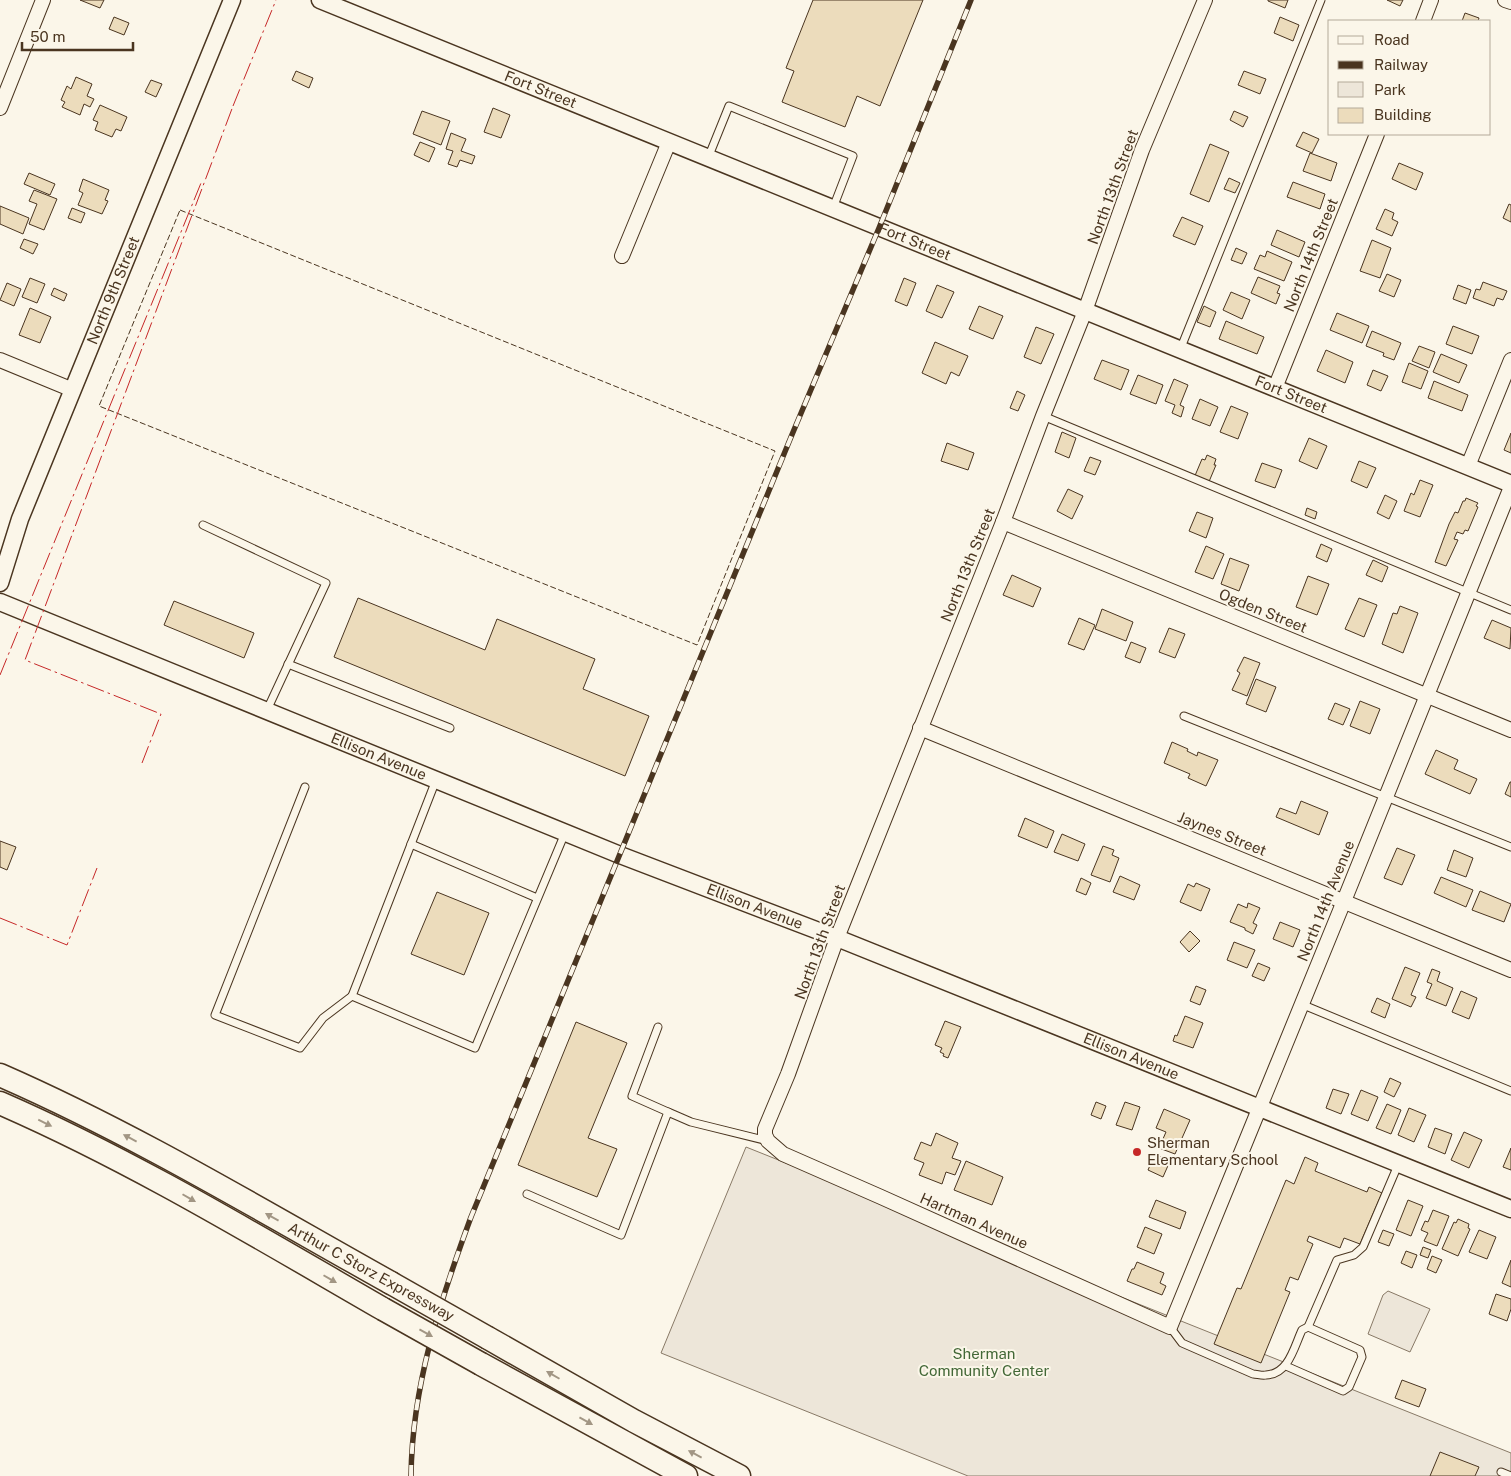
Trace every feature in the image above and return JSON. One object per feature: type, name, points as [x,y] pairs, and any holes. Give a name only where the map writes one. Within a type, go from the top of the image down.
[{"type":"highway","name":"Arthur C Storz Expressway","points":[[0,1075],[95,1119],[634,1421],[739,1476]]},
{"type":"highway","name":"Arthur C Storz Expressway","points":[[0,1103],[86,1142],[178,1191],[481,1364],[686,1476]]},
{"type":"street","points":[[0,108],[43,0]]},
{"type":"street","name":"North 9th Street","points":[[0,583],[20,519],[232,0]]},
{"type":"street","name":"Fort Street","points":[[320,0],[1511,485]]},
{"type":"street","name":"North 13th Street","points":[[768,1141],[765,1129],[788,1074],[837,938],[1085,311],[1142,150],[1205,0]]},
{"type":"street","points":[[1423,20],[1431,0]]},
{"type":"street","points":[[1505,0],[1511,2]]},
{"type":"street","name":"North 14th Street","points":[[1275,388],[1378,135]]},
{"type":"street","points":[[622,256],[669,142]]},
{"type":"street","points":[[0,360],[74,390]]},
{"type":"street","points":[[1468,466],[1511,360]]},
{"type":"street","name":"North 14th Avenue","points":[[1170,1327],[1511,485]]},
{"type":"street","name":"Ogden Street","points":[[1003,522],[1511,730]]},
{"type":"street","name":"Ellison Avenue","points":[[0,602],[565,832],[837,938],[1511,1209]]},
{"type":"street","name":"Jaynes Street","points":[[920,728],[1511,970]]},
{"type":"street","name":"Hartman Avenue","points":[[768,1141],[783,1154],[1170,1327]]},
{"type":"lane","points":[[1180,350],[1322,0]]},
{"type":"lane","points":[[708,158],[729,106],[756,116],[853,156],[833,209]]},
{"type":"lane","points":[[1043,416],[1511,610]]},
{"type":"lane","points":[[203,525],[326,583],[267,710]]},
{"type":"lane","points":[[288,664],[450,728]]},
{"type":"lane","points":[[1184,716],[1511,847]]},
{"type":"lane","points":[[305,787],[215,1015],[300,1048],[323,1018],[352,996],[436,780]]},
{"type":"lane","points":[[352,996],[475,1048],[565,832]]},
{"type":"lane","points":[[411,844],[537,898]]},
{"type":"lane","points":[[1301,1004],[1511,1091]]},
{"type":"lane","points":[[658,1027],[632,1096],[691,1122],[768,1141]]},
{"type":"lane","points":[[527,1194],[621,1235],[668,1112]]},
{"type":"lane","points":[[1170,1327],[1182,1343],[1253,1374],[1266,1375],[1277,1372],[1286,1366],[1302,1330],[1308,1327],[1336,1260],[1354,1255],[1363,1246],[1398,1164]]},
{"type":"lane","points":[[1286,1366],[1343,1391],[1350,1387],[1362,1356],[1360,1350],[1308,1327]]},
{"type":"lane","points":[[1501,1472],[1511,1476]]},
{"type":"green space","name":"Sherman Community Center","points":[[746,1147],[1511,1453],[1511,1476],[968,1476],[661,1353]]},
{"type":"green space","points":[[1388,1291],[1430,1309],[1410,1352],[1368,1334],[1383,1295]]},
{"type":"building","points":[[80,0],[104,0],[100,8]]},
{"type":"building","points":[[813,0],[923,0],[880,106],[857,96],[845,127],[782,102],[794,71],[786,68]]},
{"type":"building","points":[[1268,0],[1288,0],[1285,8]]},
{"type":"building","points":[[1387,0],[1403,0],[1400,6]]},
{"type":"building","points":[[1465,13],[1479,18],[1478,20],[1462,20]]},
{"type":"building","points":[[114,17],[129,23],[124,35],[109,29]]},
{"type":"building","points":[[1280,17],[1299,25],[1293,41],[1274,33]]},
{"type":"building","points":[[296,71],[313,78],[309,88],[292,80]]},
{"type":"building","points":[[1244,71],[1266,79],[1260,94],[1238,85]]},
{"type":"building","points":[[76,77],[92,84],[87,96],[94,99],[90,107],[84,104],[80,115],[62,107],[65,102],[61,100],[67,86],[71,89]]},
{"type":"building","points":[[151,80],[162,84],[156,97],[145,92]]},
{"type":"building","points":[[100,105],[127,117],[121,131],[116,129],[112,137],[95,130],[98,122],[93,120]]},
{"type":"building","points":[[493,108],[510,115],[501,138],[484,132]]},
{"type":"building","points":[[422,111],[450,121],[441,145],[413,134]]},
{"type":"building","points":[[1234,111],[1248,117],[1243,127],[1230,120]]},
{"type":"building","points":[[1303,132],[1319,139],[1312,153],[1296,146]]},
{"type":"building","points":[[451,133],[466,139],[461,151],[475,156],[472,164],[460,160],[457,167],[448,164],[453,151],[446,149]]},
{"type":"building","points":[[420,142],[435,148],[429,162],[414,155]]},
{"type":"building","points":[[1210,144],[1229,152],[1209,202],[1190,194]]},
{"type":"building","points":[[1310,153],[1337,163],[1331,181],[1303,171]]},
{"type":"building","points":[[1399,163],[1423,173],[1416,190],[1392,179]]},
{"type":"building","points":[[29,173],[55,184],[50,195],[24,184]]},
{"type":"building","points":[[1229,178],[1240,183],[1235,193],[1224,189]]},
{"type":"building","points":[[83,179],[109,190],[105,200],[108,201],[102,214],[78,205],[83,193],[79,191]]},
{"type":"building","points":[[1293,182],[1325,194],[1320,209],[1287,197]]},
{"type":"building","points":[[34,190],[57,199],[44,230],[29,224],[37,204],[29,201]]},
{"type":"building","points":[[1509,204],[1511,205],[1511,222],[1503,218]]},
{"type":"building","points":[[0,206],[29,218],[23,234],[0,224]]},
{"type":"building","points":[[72,208],[85,213],[81,223],[68,218]]},
{"type":"building","points":[[1385,209],[1394,213],[1392,219],[1398,222],[1392,236],[1376,229]]},
{"type":"building","points":[[1182,217],[1203,226],[1195,245],[1173,236]]},
{"type":"building","points":[[1277,230],[1305,242],[1299,257],[1271,245]]},
{"type":"building","points":[[24,239],[38,244],[33,254],[20,248]]},
{"type":"building","points":[[1372,240],[1391,248],[1380,278],[1360,271]]},
{"type":"building","points":[[1236,248],[1247,253],[1242,264],[1231,260]]},
{"type":"building","points":[[1267,251],[1292,262],[1284,281],[1254,269],[1260,255],[1265,257]]},
{"type":"building","points":[[1387,274],[1401,280],[1394,297],[1379,291]]},
{"type":"building","points":[[1258,277],[1280,286],[1277,293],[1280,294],[1276,304],[1251,293]]},
{"type":"building","points":[[30,278],[45,284],[37,303],[22,297]]},
{"type":"building","points":[[904,278],[916,283],[907,306],[895,301]]},
{"type":"building","points":[[1483,282],[1507,291],[1503,300],[1497,298],[1494,306],[1473,298],[1476,289],[1480,290]]},
{"type":"building","points":[[7,283],[21,289],[14,306],[0,300]]},
{"type":"building","points":[[937,285],[954,292],[942,318],[926,311]]},
{"type":"building","points":[[1458,285],[1471,290],[1466,304],[1453,299]]},
{"type":"building","points":[[54,288],[67,294],[64,301],[51,295]]},
{"type":"building","points":[[1231,292],[1250,300],[1242,319],[1223,310]]},
{"type":"building","points":[[979,306],[1003,316],[993,339],[969,329]]},
{"type":"building","points":[[1204,306],[1216,312],[1210,327],[1197,322]]},
{"type":"building","points":[[30,308],[51,317],[40,343],[19,335]]},
{"type":"building","points":[[1337,313],[1369,326],[1362,343],[1330,330]]},
{"type":"building","points":[[1226,321],[1264,337],[1257,354],[1219,339]]},
{"type":"building","points":[[1453,326],[1479,336],[1472,354],[1446,344]]},
{"type":"building","points":[[1036,327],[1054,334],[1041,364],[1024,357]]},
{"type":"building","points":[[1372,331],[1401,343],[1394,360],[1383,356],[1384,353],[1366,346]]},
{"type":"building","points":[[935,342],[968,356],[959,376],[951,372],[946,384],[922,373]]},
{"type":"building","points":[[1419,346],[1435,352],[1429,368],[1412,361]]},
{"type":"building","points":[[1326,350],[1353,362],[1345,383],[1317,371]]},
{"type":"building","points":[[1441,354],[1467,365],[1459,383],[1433,372]]},
{"type":"building","points":[[1102,360],[1129,370],[1121,390],[1094,379]]},
{"type":"building","points":[[1409,363],[1428,371],[1421,389],[1402,382]]},
{"type":"building","points":[[1373,370],[1388,376],[1381,391],[1367,385]]},
{"type":"building","points":[[1138,375],[1163,385],[1156,404],[1130,394]]},
{"type":"building","points":[[1174,379],[1188,385],[1180,405],[1184,407],[1181,417],[1172,413],[1175,405],[1165,401]]},
{"type":"building","points":[[1434,381],[1468,395],[1462,411],[1428,398]]},
{"type":"building","points":[[1017,391],[1025,395],[1018,411],[1010,408]]},
{"type":"building","points":[[1200,399],[1218,407],[1210,426],[1192,419]]},
{"type":"building","points":[[1231,406],[1248,413],[1238,439],[1220,432]]},
{"type":"building","points":[[1062,432],[1076,438],[1069,458],[1055,452]]},
{"type":"building","points":[[1511,433],[1511,453],[1504,450]]},
{"type":"building","points":[[1309,438],[1327,446],[1317,469],[1299,461]]},
{"type":"building","points":[[947,443],[974,453],[968,470],[941,461]]},
{"type":"building","points":[[1207,455],[1216,459],[1214,465],[1216,465],[1208,484],[1194,478],[1202,459],[1205,460]]},
{"type":"building","points":[[1090,457],[1101,461],[1095,475],[1084,471]]},
{"type":"building","points":[[1359,461],[1376,468],[1367,488],[1351,481]]},
{"type":"building","points":[[1262,463],[1282,470],[1275,488],[1255,481]]},
{"type":"building","points":[[1420,480],[1433,485],[1420,517],[1404,511],[1411,493],[1414,495]]},
{"type":"building","points":[[1068,489],[1083,496],[1072,519],[1057,511]]},
{"type":"building","points":[[1385,495],[1397,501],[1389,519],[1377,513]]},
{"type":"building","points":[[1466,498],[1478,503],[1468,531],[1465,530],[1463,534],[1457,532],[1454,539],[1458,540],[1446,566],[1435,562],[1449,524],[1455,512],[1458,513]]},
{"type":"building","points":[[1307,508],[1317,512],[1315,519],[1305,515]]},
{"type":"building","points":[[1197,512],[1213,518],[1206,538],[1189,531]]},
{"type":"building","points":[[1321,544],[1332,549],[1327,562],[1316,557]]},
{"type":"building","points":[[1206,546],[1224,554],[1213,579],[1195,572]]},
{"type":"building","points":[[1230,558],[1249,565],[1239,591],[1221,584]]},
{"type":"building","points":[[1373,560],[1388,567],[1382,582],[1366,575]]},
{"type":"building","points":[[1012,575],[1041,588],[1033,607],[1003,595]]},
{"type":"building","points":[[1308,576],[1329,584],[1317,615],[1296,607]]},
{"type":"building","points":[[358,598],[485,650],[497,619],[595,659],[583,689],[649,716],[625,776],[334,657]]},
{"type":"building","points":[[1359,598],[1377,605],[1364,637],[1345,629]]},
{"type":"building","points":[[174,601],[254,633],[244,658],[164,625]]},
{"type":"building","points":[[1400,606],[1418,613],[1403,653],[1382,644],[1393,613],[1397,614]]},
{"type":"building","points":[[1102,609],[1133,622],[1126,641],[1095,629]]},
{"type":"building","points":[[1079,618],[1095,625],[1084,650],[1068,644]]},
{"type":"building","points":[[1492,620],[1511,628],[1510,649],[1484,638]]},
{"type":"building","points":[[1169,628],[1185,634],[1175,658],[1159,652]]},
{"type":"building","points":[[1131,642],[1146,648],[1140,663],[1125,657]]},
{"type":"building","points":[[1244,657],[1260,663],[1247,696],[1232,690],[1240,673],[1237,671]]},
{"type":"building","points":[[1256,679],[1276,687],[1266,712],[1246,704]]},
{"type":"building","points":[[1360,701],[1380,709],[1370,734],[1350,726]]},
{"type":"building","points":[[1335,703],[1350,709],[1343,725],[1328,719]]},
{"type":"building","points":[[1172,742],[1188,749],[1187,751],[1197,756],[1198,752],[1218,760],[1206,786],[1188,778],[1190,774],[1164,763]]},
{"type":"building","points":[[1436,750],[1458,760],[1454,769],[1477,779],[1470,794],[1425,774]]},
{"type":"building","points":[[1511,782],[1511,797],[1505,794]]},
{"type":"building","points":[[1301,801],[1328,812],[1319,835],[1276,817],[1280,808],[1296,814]]},
{"type":"building","points":[[1025,818],[1054,831],[1047,848],[1018,836]]},
{"type":"building","points":[[1062,834],[1085,844],[1078,861],[1054,852]]},
{"type":"building","points":[[0,841],[16,847],[7,870],[0,867]]},
{"type":"building","points":[[1103,846],[1114,850],[1112,855],[1119,858],[1110,882],[1091,875]]},
{"type":"building","points":[[1397,848],[1415,855],[1402,885],[1384,878]]},
{"type":"building","points":[[1454,850],[1473,858],[1466,877],[1447,870]]},
{"type":"building","points":[[1120,876],[1140,885],[1134,900],[1113,892]]},
{"type":"building","points":[[1441,877],[1473,890],[1466,907],[1434,893]]},
{"type":"building","points":[[1081,878],[1091,883],[1086,895],[1076,891]]},
{"type":"building","points":[[1196,883],[1210,889],[1201,911],[1180,902],[1188,884],[1194,887]]},
{"type":"building","points":[[1480,891],[1511,904],[1504,922],[1472,910]]},
{"type":"building","points":[[437,892],[489,913],[464,975],[411,954]]},
{"type":"building","points":[[1248,903],[1260,908],[1253,923],[1257,925],[1253,934],[1245,930],[1245,928],[1230,922],[1238,904],[1247,908]]},
{"type":"building","points":[[1280,922],[1300,930],[1293,947],[1273,939]]},
{"type":"building","points":[[1190,931],[1200,941],[1189,952],[1180,942]]},
{"type":"building","points":[[1234,942],[1255,950],[1247,968],[1227,960]]},
{"type":"building","points":[[1258,963],[1270,968],[1264,981],[1252,976]]},
{"type":"building","points":[[1405,967],[1420,973],[1411,995],[1416,997],[1411,1007],[1392,999]]},
{"type":"building","points":[[1432,969],[1440,972],[1437,981],[1453,988],[1446,1006],[1426,998],[1432,984],[1427,982]]},
{"type":"building","points":[[1196,986],[1206,990],[1200,1005],[1190,1001]]},
{"type":"building","points":[[1461,991],[1477,998],[1469,1019],[1452,1012]]},
{"type":"building","points":[[1377,998],[1390,1004],[1385,1018],[1371,1012]]},
{"type":"building","points":[[1185,1016],[1203,1023],[1193,1048],[1173,1041]]},
{"type":"building","points":[[945,1021],[961,1027],[948,1058],[940,1052],[942,1048],[935,1045]]},
{"type":"building","points":[[576,1022],[627,1043],[588,1138],[617,1149],[597,1197],[518,1165]]},
{"type":"building","points":[[1390,1078],[1401,1083],[1394,1097],[1384,1092]]},
{"type":"building","points":[[1333,1089],[1349,1094],[1341,1114],[1326,1108]]},
{"type":"building","points":[[1361,1090],[1378,1097],[1368,1121],[1351,1114]]},
{"type":"building","points":[[1096,1102],[1106,1106],[1101,1119],[1091,1115]]},
{"type":"building","points":[[1125,1102],[1140,1107],[1132,1130],[1116,1125]]},
{"type":"building","points":[[1387,1104],[1401,1110],[1391,1134],[1376,1128]]},
{"type":"building","points":[[1409,1108],[1426,1115],[1414,1142],[1398,1135]]},
{"type":"building","points":[[1164,1109],[1190,1120],[1175,1154],[1159,1148],[1166,1132],[1156,1128]]},
{"type":"building","points":[[1435,1128],[1452,1134],[1445,1154],[1428,1147]]},
{"type":"building","points":[[1464,1132],[1482,1140],[1469,1168],[1451,1160]]},
{"type":"building","points":[[936,1133],[958,1143],[952,1158],[961,1161],[955,1175],[946,1172],[942,1184],[919,1175],[924,1163],[914,1159],[921,1142],[931,1146]]},
{"type":"building","points":[[1511,1148],[1511,1170],[1503,1167]]},
{"type":"building","points":[[1155,1154],[1170,1161],[1163,1177],[1148,1170]]},
{"type":"building","points":[[1305,1157],[1318,1163],[1315,1171],[1367,1192],[1369,1187],[1382,1193],[1360,1244],[1344,1238],[1340,1248],[1309,1236],[1307,1241],[1313,1244],[1298,1280],[1290,1277],[1285,1290],[1290,1292],[1261,1363],[1214,1344],[1237,1288],[1241,1289],[1286,1180],[1294,1184]]},
{"type":"building","points":[[966,1161],[1003,1177],[992,1205],[954,1190]]},
{"type":"building","points":[[1156,1200],[1186,1212],[1180,1229],[1149,1217]]},
{"type":"building","points":[[1408,1200],[1423,1206],[1411,1236],[1396,1230]]},
{"type":"building","points":[[1433,1210],[1449,1216],[1437,1246],[1424,1241],[1428,1233],[1421,1230],[1425,1221],[1428,1222]]},
{"type":"building","points":[[1458,1219],[1469,1224],[1468,1228],[1470,1229],[1458,1256],[1442,1249],[1454,1222],[1456,1223]]},
{"type":"building","points":[[1145,1227],[1162,1234],[1154,1254],[1137,1247]]},
{"type":"building","points":[[1383,1230],[1394,1234],[1389,1246],[1378,1242]]},
{"type":"building","points":[[1479,1230],[1496,1237],[1487,1259],[1469,1252]]},
{"type":"building","points":[[1423,1247],[1431,1250],[1428,1258],[1420,1255]]},
{"type":"building","points":[[1406,1251],[1417,1255],[1412,1268],[1401,1263]]},
{"type":"building","points":[[1432,1256],[1442,1260],[1436,1273],[1427,1269]]},
{"type":"building","points":[[1511,1260],[1511,1287],[1502,1283]]},
{"type":"building","points":[[1137,1262],[1164,1273],[1160,1283],[1166,1286],[1162,1295],[1127,1281]]},
{"type":"building","points":[[1496,1294],[1511,1299],[1511,1309],[1507,1321],[1489,1314]]},
{"type":"building","points":[[1402,1380],[1426,1389],[1419,1407],[1395,1398]]},
{"type":"building","points":[[1440,1452],[1479,1467],[1475,1476],[1430,1476]]},
{"type":"railway","points":[[411,1476],[416,1409],[422,1377],[439,1312],[471,1217],[791,437],[879,228],[971,0]]},
{"type":"fence","points":[[180,210],[775,451],[697,645],[99,406],[180,210]]},
{"type":"power","points":[[233,106],[276,0]]},
{"type":"power","points":[[142,763],[161,714],[25,660],[233,106]]},
{"type":"power","points":[[0,675],[201,183]]},
{"type":"power","points":[[0,918],[67,945],[97,868]]},
{"type":"place","name":"Sherman Elementary School","points":[[1137,1152]]}]
